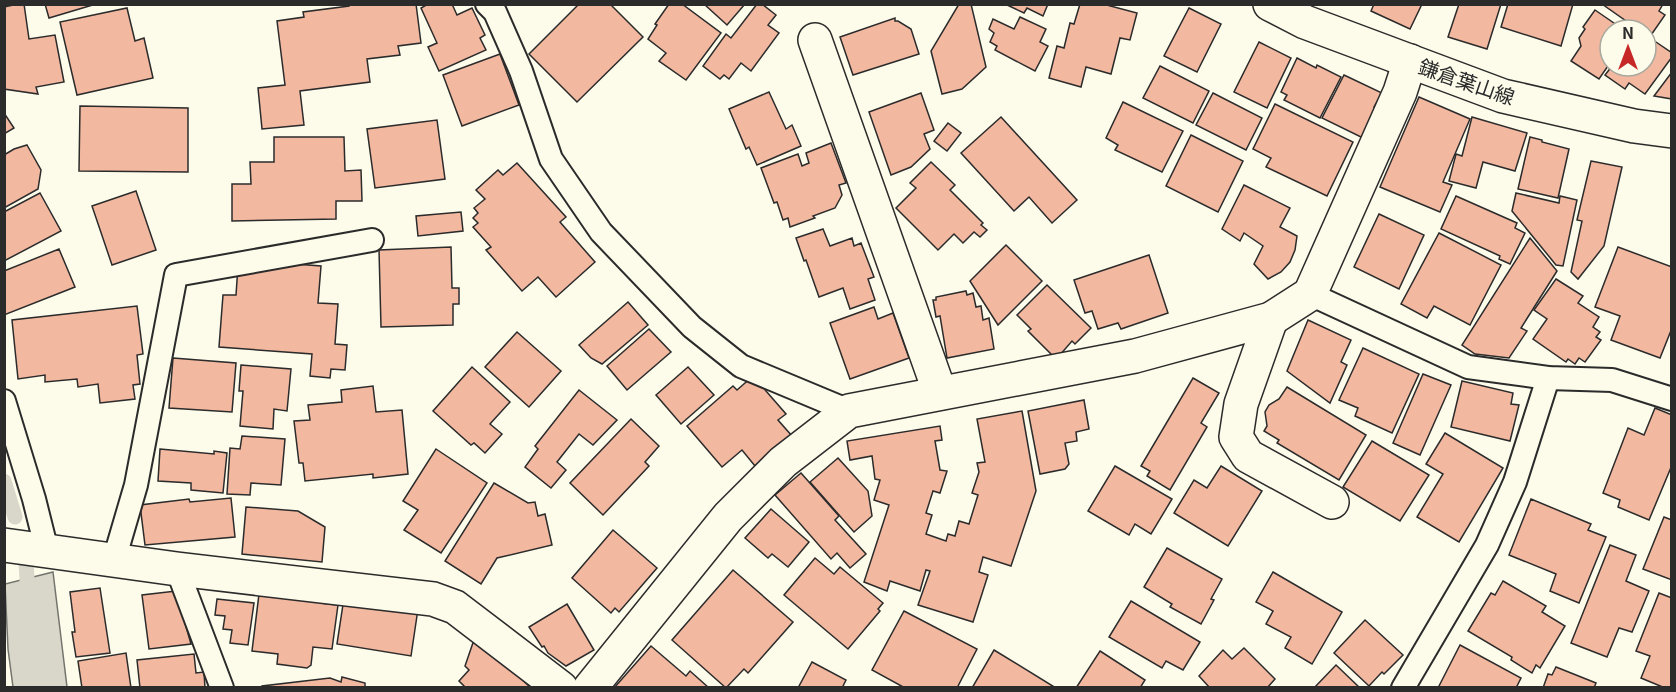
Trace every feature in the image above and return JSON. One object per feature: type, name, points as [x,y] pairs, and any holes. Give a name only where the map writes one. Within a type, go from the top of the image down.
[{"type":"street","name":"鎌倉葉山線","points":[[1270,4],[1305,22],[1503,96],[1634,126],[1671,131]]},
{"type":"street","points":[[815,40],[940,393]]},
{"type":"street","points":[[590,687],[728,517],[783,462],[849,411],[1135,356],[1271,319],[1310,294],[1400,92],[1410,61]]},
{"type":"street","points":[[1271,319],[1241,404],[1236,436],[1248,456],[1332,502]]},
{"type":"street","points":[[4,545],[177,569],[433,599],[455,608],[561,687]]},
{"type":"lane","points":[[488,4],[495,12],[521,70],[551,159],[601,232],[692,327],[741,366],[849,411]]},
{"type":"lane","points":[[114,560],[136,485],[176,274],[372,240]]},
{"type":"lane","points":[[1310,294],[1468,367],[1548,378],[1612,380],[1671,399]]},
{"type":"lane","points":[[1403,687],[1487,545],[1515,482],[1548,378]]},
{"type":"lane","points":[[4,401],[34,499],[47,551]]},
{"type":"lane","points":[[177,569],[222,687]]},
{"type":"shaded area","points":[[53,572],[67,687],[13,687],[8,649],[5,584]]},
{"type":"building","points":[[24,4],[29,39],[55,35],[64,82],[36,87],[38,94],[4,89],[4,7]]},
{"type":"building","points":[[45,4],[96,4],[49,18]]},
{"type":"building","points":[[349,4],[416,4],[421,43],[398,46],[400,55],[367,59],[370,82],[300,91],[304,125],[262,129],[258,88],[285,85],[277,21],[304,17],[303,12],[349,6]]},
{"type":"building","points":[[428,4],[452,4],[457,15],[472,8],[485,35],[480,38],[486,50],[439,71],[428,47],[437,43],[421,8]]},
{"type":"building","points":[[579,4],[610,4],[643,37],[577,102],[529,54]]},
{"type":"building","points":[[669,4],[682,4],[721,33],[686,80],[659,61],[666,53],[648,39]]},
{"type":"building","points":[[704,4],[745,4],[727,25]]},
{"type":"building","points":[[757,4],[762,4],[776,15],[768,25],[779,33],[751,71],[741,63],[729,79],[724,75],[720,79],[703,66],[726,34],[731,38]]},
{"type":"building","points":[[959,4],[971,4],[986,67],[962,89],[942,94],[931,51]]},
{"type":"building","points":[[1005,4],[1048,4],[1043,16],[1027,8],[1024,13]]},
{"type":"building","points":[[1080,4],[1103,4],[1137,13],[1130,40],[1120,38],[1111,74],[1086,67],[1081,87],[1049,78],[1057,46],[1064,48],[1070,23],[1074,24]]},
{"type":"building","points":[[1374,4],[1422,4],[1410,29],[1371,11]]},
{"type":"building","points":[[1459,4],[1501,4],[1487,49],[1448,37]]},
{"type":"building","points":[[1508,4],[1573,4],[1561,46],[1501,27]]},
{"type":"building","points":[[1602,4],[1663,4],[1659,11],[1665,15],[1658,25],[1658,18],[1622,18]]},
{"type":"building","points":[[127,8],[135,41],[144,38],[153,78],[77,95],[60,22]]},
{"type":"building","points":[[1189,8],[1221,24],[1197,72],[1164,56]]},
{"type":"building","points":[[1595,10],[1607,18],[1598,18],[1599,79],[1571,61],[1581,46],[1579,38],[1585,29],[1583,27]]},
{"type":"building","points":[[1020,17],[1046,29],[1040,42],[1048,46],[1035,71],[995,50],[997,46],[990,42],[994,33],[989,29],[993,19],[1014,29]]},
{"type":"building","points":[[895,18],[895,21],[911,29],[919,54],[853,75],[840,37]]},
{"type":"building","points":[[1259,42],[1291,58],[1267,108],[1234,92]]},
{"type":"building","points":[[1658,43],[1672,53],[1672,57],[1658,76]]},
{"type":"building","points":[[500,54],[519,105],[462,126],[443,75]]},
{"type":"building","points":[[1297,58],[1341,77],[1320,118],[1284,100],[1287,95],[1281,92]]},
{"type":"building","points":[[1160,66],[1209,91],[1193,123],[1143,98]]},
{"type":"building","points":[[1672,72],[1672,99],[1654,96]]},
{"type":"building","points":[[1344,75],[1382,93],[1374,107],[1378,108],[1363,138],[1322,118]]},
{"type":"building","points":[[1609,78],[1657,78],[1645,94],[1629,83],[1625,89]]},
{"type":"building","points":[[769,92],[786,129],[792,125],[801,146],[757,165],[749,147],[746,149],[729,109]]},
{"type":"building","points":[[921,93],[934,130],[924,134],[930,149],[911,167],[891,175],[869,112]]},
{"type":"building","points":[[1213,93],[1262,118],[1246,150],[1196,125]]},
{"type":"building","points":[[1419,97],[1470,119],[1443,182],[1452,185],[1440,212],[1380,187]]},
{"type":"building","points":[[1123,102],[1183,131],[1162,172],[1115,150],[1118,145],[1106,138]]},
{"type":"building","points":[[1275,104],[1353,142],[1327,196],[1266,167],[1271,158],[1253,149]]},
{"type":"building","points":[[80,106],[188,108],[188,172],[79,171]]},
{"type":"building","points":[[4,113],[14,128],[4,134]]},
{"type":"building","points":[[1001,117],[1077,200],[1052,223],[1029,197],[1014,211],[961,153]]},
{"type":"building","points":[[1472,117],[1527,133],[1515,171],[1483,162],[1476,188],[1449,181],[1456,154],[1462,156]]},
{"type":"building","points":[[437,120],[445,179],[375,188],[367,129]]},
{"type":"building","points":[[948,123],[961,133],[947,151],[934,141]]},
{"type":"building","points":[[1191,135],[1243,161],[1218,212],[1166,186]]},
{"type":"building","points":[[274,137],[344,137],[345,171],[361,170],[362,201],[336,201],[336,219],[232,221],[232,184],[251,184],[250,162],[274,162]]},
{"type":"building","points":[[1530,137],[1569,149],[1558,198],[1518,189]]},
{"type":"building","points":[[831,143],[846,183],[839,185],[842,195],[835,208],[790,227],[788,218],[783,220],[777,202],[774,203],[761,168],[798,154],[802,166],[809,163],[806,153]]},
{"type":"building","points":[[27,145],[41,170],[38,189],[4,208],[4,155]]},
{"type":"building","points":[[1591,161],[1622,167],[1604,246],[1578,279],[1571,272],[1582,221],[1577,220]]},
{"type":"building","points":[[931,162],[955,185],[950,190],[983,223],[981,225],[987,230],[980,237],[974,232],[963,243],[954,234],[938,250],[896,208],[916,188],[910,183]]},
{"type":"building","points":[[517,163],[566,217],[560,222],[595,262],[556,297],[538,277],[522,291],[486,250],[491,247],[473,227],[478,223],[473,218],[478,213],[474,208],[485,199],[476,190],[498,170],[503,175]]},
{"type":"building","points":[[1244,185],[1290,208],[1280,227],[1297,236],[1295,250],[1290,262],[1281,272],[1268,279],[1254,264],[1263,246],[1244,233],[1240,241],[1222,229]]},
{"type":"building","points":[[136,191],[156,250],[112,265],[92,206]]},
{"type":"building","points":[[40,193],[61,231],[4,261],[4,212]]},
{"type":"building","points":[[1516,193],[1559,203],[1560,196],[1577,200],[1563,266],[1556,265],[1512,211]]},
{"type":"building","points":[[1456,196],[1517,223],[1515,228],[1525,233],[1510,264],[1499,259],[1500,256],[1441,229]]},
{"type":"building","points":[[461,212],[463,231],[418,236],[416,216]]},
{"type":"building","points":[[1379,214],[1424,235],[1399,289],[1354,267]]},
{"type":"building","points":[[823,229],[830,246],[852,238],[854,246],[861,243],[874,277],[868,279],[875,300],[850,309],[843,288],[819,297],[796,238]]},
{"type":"building","points":[[1439,233],[1501,265],[1470,325],[1434,306],[1427,318],[1401,304]]},
{"type":"building","points":[[1530,238],[1557,271],[1521,328],[1527,331],[1509,358],[1475,354],[1462,345]]},
{"type":"building","points":[[1006,245],[1042,281],[998,325],[970,281]]},
{"type":"building","points":[[451,247],[452,288],[459,288],[459,304],[453,304],[453,325],[381,327],[379,250]]},
{"type":"building","points":[[1618,247],[1672,267],[1672,328],[1660,358],[1611,340],[1620,316],[1595,307]]},
{"type":"building","points":[[59,249],[75,287],[4,315],[4,271]]},
{"type":"building","points":[[1149,255],[1168,313],[1121,329],[1118,323],[1098,329],[1092,311],[1085,313],[1074,280]]},
{"type":"building","points":[[269,262],[321,266],[318,303],[338,304],[335,344],[347,345],[345,370],[331,369],[330,378],[310,376],[312,354],[219,347],[223,295],[236,295],[238,266]]},
{"type":"building","points":[[1556,279],[1583,296],[1578,303],[1599,317],[1593,327],[1600,332],[1596,337],[1601,340],[1585,362],[1579,358],[1575,364],[1568,359],[1566,362],[1533,339],[1547,319],[1534,310]]},
{"type":"building","points":[[1047,285],[1091,328],[1075,344],[1072,341],[1059,356],[1053,356],[1028,331],[1031,329],[1017,315]]},
{"type":"building","points":[[966,291],[967,295],[973,293],[976,307],[981,306],[983,320],[989,318],[994,349],[947,358],[940,316],[936,317],[933,300],[936,300],[936,297]]},
{"type":"building","points":[[628,302],[648,325],[602,364],[591,358],[579,345]]},
{"type":"building","points":[[137,306],[143,354],[137,355],[140,384],[133,385],[135,399],[100,403],[98,384],[78,387],[77,379],[45,382],[45,375],[18,379],[12,320]]},
{"type":"building","points":[[874,307],[878,319],[893,313],[909,358],[850,379],[830,323]]},
{"type":"building","points":[[1308,320],[1351,340],[1341,362],[1347,365],[1330,403],[1287,371]]},
{"type":"building","points":[[649,329],[671,352],[627,390],[607,366]]},
{"type":"building","points":[[517,332],[561,371],[529,407],[485,367]]},
{"type":"building","points":[[1363,348],[1419,374],[1392,433],[1355,416],[1358,408],[1339,400]]},
{"type":"building","points":[[173,358],[236,363],[232,412],[169,408]]},
{"type":"building","points":[[241,365],[291,369],[287,411],[274,409],[273,429],[240,426],[243,391],[239,391]]},
{"type":"building","points":[[472,367],[510,402],[490,424],[502,434],[485,453],[474,443],[471,445],[433,411]]},
{"type":"building","points":[[688,367],[714,395],[681,424],[656,395]]},
{"type":"building","points":[[1423,374],[1451,385],[1420,455],[1393,443]]},
{"type":"building","points":[[753,376],[786,414],[778,420],[792,436],[755,466],[742,450],[722,467],[687,426],[733,386],[737,390]]},
{"type":"building","points":[[1193,378],[1219,393],[1201,423],[1207,427],[1170,490],[1147,476],[1150,471],[1141,466]]},
{"type":"building","points":[[1462,381],[1513,393],[1511,404],[1519,405],[1510,441],[1451,427]]},
{"type":"building","points":[[373,386],[376,412],[402,410],[408,474],[373,478],[373,474],[305,481],[303,463],[299,463],[294,421],[310,420],[308,405],[342,402],[341,390]]},
{"type":"building","points":[[1287,387],[1366,435],[1339,480],[1277,443],[1279,440],[1264,431],[1267,426],[1265,412],[1269,405],[1279,399]]},
{"type":"building","points":[[579,390],[617,420],[593,445],[579,434],[557,462],[566,470],[551,488],[525,467],[538,449],[535,446]]},
{"type":"building","points":[[1084,400],[1089,429],[1076,432],[1077,441],[1065,443],[1069,464],[1065,469],[1040,474],[1028,411]]},
{"type":"building","points":[[1655,408],[1672,415],[1672,465],[1649,520],[1618,507],[1620,500],[1603,493],[1628,428],[1644,435]]},
{"type":"building","points":[[1022,411],[1036,491],[1011,566],[983,557],[979,572],[988,575],[973,622],[918,605],[930,571],[926,570],[920,591],[890,581],[887,591],[864,582],[889,505],[874,500],[880,480],[875,479],[872,456],[850,460],[847,441],[940,426],[942,440],[935,441],[940,470],[947,471],[940,493],[933,491],[926,513],[932,515],[926,534],[946,541],[948,534],[955,536],[959,521],[969,524],[978,495],[972,493],[979,472],[977,463],[985,462],[977,419]]},
{"type":"building","points":[[631,419],[659,446],[645,462],[649,466],[603,515],[570,483]]},
{"type":"building","points":[[1445,433],[1503,468],[1459,542],[1417,517],[1443,474],[1426,464]]},
{"type":"building","points":[[242,436],[285,439],[281,485],[251,483],[250,495],[227,494],[230,448],[240,449]]},
{"type":"building","points":[[1372,441],[1429,475],[1400,521],[1343,487]]},
{"type":"building","points":[[160,449],[227,453],[223,493],[191,490],[191,483],[158,481]]},
{"type":"building","points":[[436,449],[487,483],[441,553],[404,530],[418,510],[403,501]]},
{"type":"building","points":[[838,458],[868,491],[872,516],[854,532],[810,482]]},
{"type":"building","points":[[1115,466],[1172,499],[1151,534],[1135,524],[1129,535],[1088,511]]},
{"type":"building","points":[[1221,466],[1262,491],[1228,546],[1174,513],[1194,480],[1207,488]]},
{"type":"building","points":[[801,473],[839,516],[835,520],[866,554],[850,568],[837,553],[831,559],[775,495]]},
{"type":"building","points":[[494,483],[528,503],[535,502],[538,516],[545,514],[552,545],[497,558],[481,584],[445,561]]},
{"type":"building","points":[[231,498],[235,537],[145,545],[140,505],[189,499],[190,502]]},
{"type":"building","points":[[1531,499],[1591,524],[1588,530],[1606,537],[1579,603],[1550,591],[1556,574],[1509,555]]},
{"type":"building","points":[[246,507],[298,511],[325,527],[322,562],[242,554]]},
{"type":"building","points":[[771,509],[809,542],[788,567],[772,554],[768,558],[745,538]]},
{"type":"building","points":[[1664,517],[1672,520],[1672,580],[1643,569]]},
{"type":"building","points":[[613,530],[657,568],[619,612],[615,608],[611,613],[572,578]]},
{"type":"building","points":[[1610,545],[1636,555],[1626,581],[1649,591],[1632,632],[1619,628],[1607,657],[1571,643]]},
{"type":"building","points":[[1167,548],[1222,579],[1201,624],[1170,607],[1172,604],[1144,587]]},
{"type":"building","points":[[815,558],[834,574],[840,567],[883,603],[878,609],[880,611],[848,649],[784,595]]},
{"type":"building","points":[[733,570],[793,622],[748,673],[744,669],[726,688],[672,640]]},
{"type":"building","points":[[1273,572],[1342,612],[1312,664],[1285,648],[1291,637],[1266,624],[1273,611],[1256,602]]},
{"type":"building","points":[[1503,581],[1546,606],[1542,612],[1565,626],[1540,668],[1536,665],[1532,673],[1511,660],[1512,657],[1468,631],[1491,593],[1495,595]]},
{"type":"building","points":[[260,586],[322,599],[321,603],[338,605],[332,649],[313,647],[311,665],[307,668],[277,664],[278,654],[252,651]]},
{"type":"building","points":[[100,588],[110,653],[76,657],[70,592]]},
{"type":"building","points":[[176,591],[191,644],[149,649],[142,595]]},
{"type":"building","points":[[1659,593],[1672,598],[1672,688],[1665,688],[1641,678],[1650,656],[1636,651]]},
{"type":"building","points":[[344,598],[418,609],[411,656],[337,644]]},
{"type":"building","points":[[217,599],[254,603],[248,645],[230,643],[232,630],[223,629],[225,616],[215,615]]},
{"type":"building","points":[[1131,601],[1200,642],[1183,670],[1166,661],[1162,668],[1109,637]]},
{"type":"building","points":[[567,604],[594,650],[566,666],[548,653],[544,646],[542,647],[529,627]]},
{"type":"building","points":[[904,611],[977,649],[957,688],[905,688],[872,670]]},
{"type":"building","points":[[1365,620],[1403,655],[1369,686],[1334,653]]},
{"type":"building","points":[[476,634],[531,688],[463,688],[464,686],[459,681],[469,670],[465,666]]},
{"type":"building","points":[[1460,645],[1521,678],[1516,688],[1438,688]]},
{"type":"building","points":[[651,646],[686,676],[690,671],[709,688],[614,688]]},
{"type":"building","points":[[1244,648],[1275,679],[1267,688],[1210,688],[1199,676],[1223,650],[1232,659]]},
{"type":"building","points":[[994,650],[1056,688],[972,688]]},
{"type":"building","points":[[1100,651],[1145,680],[1140,688],[1076,688]]},
{"type":"building","points":[[126,653],[131,688],[82,688],[78,661]]},
{"type":"building","points":[[194,654],[196,673],[204,672],[205,688],[140,688],[137,660]]},
{"type":"building","points":[[812,662],[846,680],[842,688],[798,688]]},
{"type":"building","points":[[1336,665],[1360,688],[1314,688]]},
{"type":"building","points":[[1556,667],[1596,683],[1594,688],[1543,688],[1548,674],[1552,675]]},
{"type":"building","points":[[342,677],[365,683],[365,688],[262,688],[262,686],[330,678],[341,682]]},
{"type":"waterway","points":[[4,481],[15,517]]},
{"type":"waterway","points":[[26,561],[28,597]]}]
